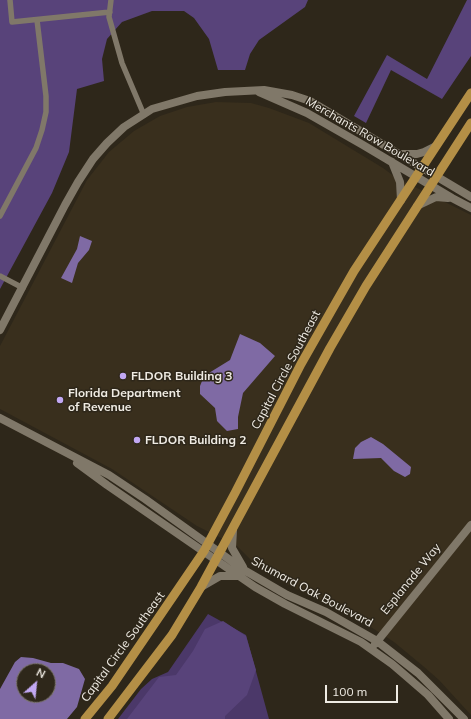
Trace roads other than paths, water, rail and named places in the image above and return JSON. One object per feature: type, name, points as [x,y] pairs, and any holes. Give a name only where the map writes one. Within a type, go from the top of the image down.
[{"type":"main road","name":"Capital Circle Southeast","points":[[85,719],[112,686],[206,547],[301,364],[354,271],[471,93]]},
{"type":"main road","points":[[108,719],[172,635],[201,587],[330,348],[374,273],[471,124]]},
{"type":"street","points":[[10,0],[12,22],[110,12]]},
{"type":"street","points":[[111,0],[110,17],[122,63],[144,115]]},
{"type":"street","points":[[0,216],[36,148],[46,112],[46,96],[37,20]]},
{"type":"street","name":"Merchants Row Boulevard","points":[[0,330],[71,193],[93,159],[124,127],[152,109],[197,96],[225,92],[264,90],[292,95],[310,101],[471,197]]},
{"type":"street","name":"Merchants Row Boulevard","points":[[256,91],[307,113],[471,208]]},
{"type":"street","points":[[400,154],[417,154],[436,146]]},
{"type":"street","points":[[392,162],[400,182],[401,200]]},
{"type":"street","points":[[418,206],[436,197],[452,198]]},
{"type":"street","points":[[0,276],[23,288]]},
{"type":"street","name":"Shumard Oak Boulevard","points":[[0,418],[109,475],[217,556],[285,604],[361,642],[392,664],[428,695],[450,719]]},
{"type":"street","name":"Esplanade Way","points":[[371,650],[471,525]]},
{"type":"street","points":[[201,587],[220,576],[241,573],[232,548],[231,542],[233,528]]},
{"type":"street","name":"Shumard Oak Boulevard","points":[[241,573],[326,612],[377,641],[418,673],[464,719]]},
{"type":"street","points":[[321,622],[326,612]]},
{"type":"place","name":"FLDOR Building 3","points":[[123,376]]},
{"type":"place","name":"Florida Department of Revenue","points":[[60,400]]},
{"type":"place","name":"FLDOR Building 2","points":[[137,440]]}]
